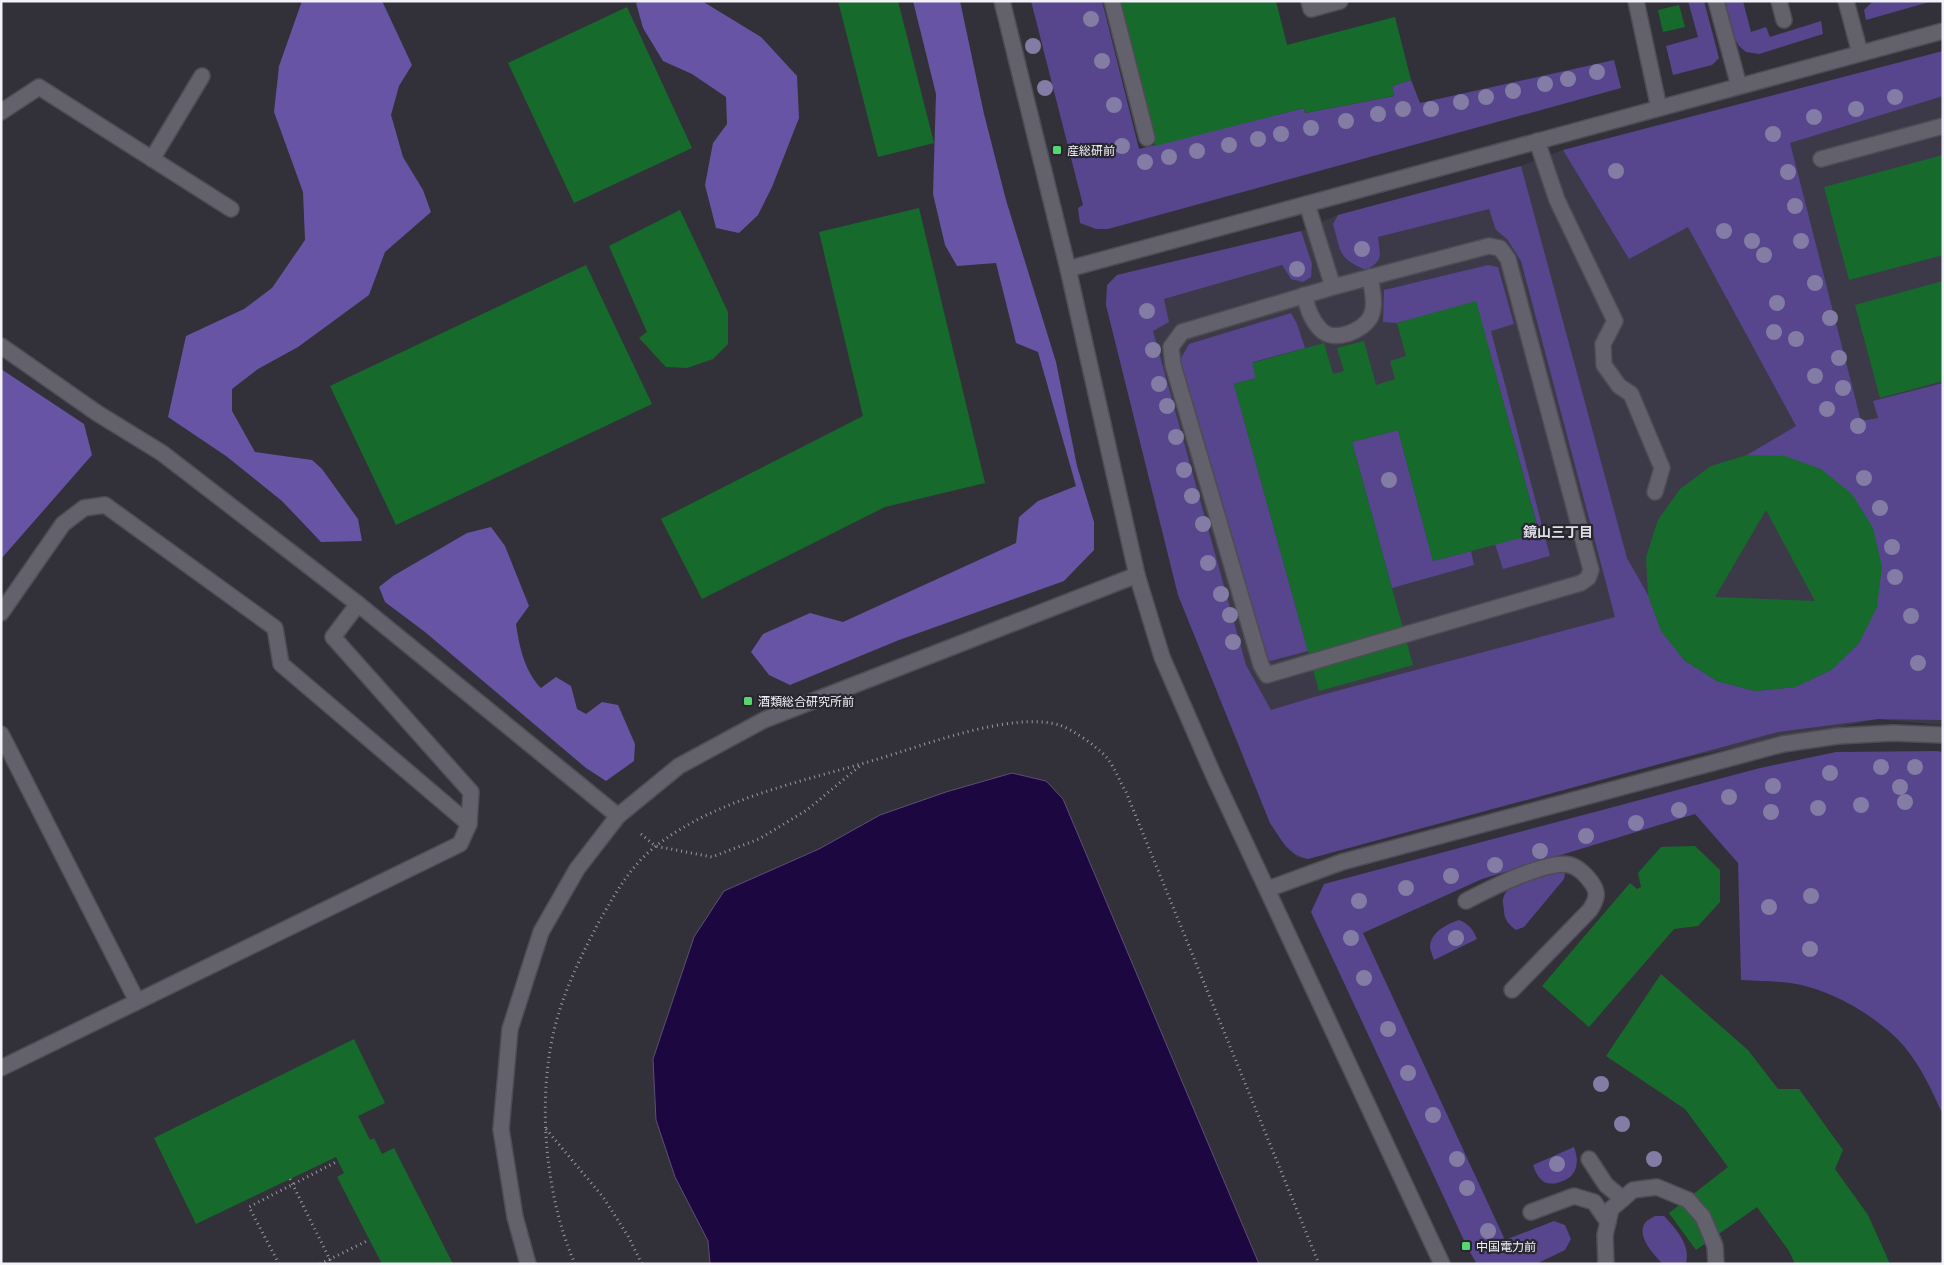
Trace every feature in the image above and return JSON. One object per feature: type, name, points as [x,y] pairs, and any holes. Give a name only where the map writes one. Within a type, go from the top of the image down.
[{"type":"street","points":[[1002,1],[1068,269],[1137,575],[1162,658],[1213,774],[1442,1264]]},
{"type":"street","points":[[1112,1],[1147,138]]},
{"type":"street","points":[[1309,1],[1311,9],[1340,1]]},
{"type":"street","points":[[1636,1],[1659,108]]},
{"type":"street","points":[[1716,1],[1739,86]]},
{"type":"street","points":[[1779,1],[1784,20]]},
{"type":"street","points":[[1846,1],[1860,53]]},
{"type":"street","points":[[1068,269],[1943,30]]},
{"type":"street","points":[[152,159],[202,76]]},
{"type":"street","points":[[1,112],[39,87],[231,209]]},
{"type":"street","points":[[1821,159],[1943,126]]},
{"type":"street","points":[[1537,141],[1557,200],[1615,321],[1603,344],[1604,365],[1619,386],[1631,394],[1662,468],[1655,492]]},
{"type":"street","points":[[1307,204],[1333,287]]},
{"type":"street","points":[[1489,246],[1500,248],[1508,259],[1591,570],[1588,578],[1581,583],[1267,675],[1261,665],[1173,365],[1171,346],[1182,332],[1370,277],[1489,246]]},
{"type":"street","points":[[1304,296],[1310,316],[1322,332],[1334,335],[1348,334],[1362,326],[1371,316],[1374,301],[1370,277]]},
{"type":"street","points":[[1,346],[97,412],[162,453],[358,604],[618,816]]},
{"type":"street","points":[[1,613],[63,524],[84,508],[105,505],[274,628],[281,664],[469,824]]},
{"type":"street","points":[[528,1264],[515,1217],[501,1129],[510,1028],[541,932],[577,869],[618,816],[679,766],[764,720],[1137,575]]},
{"type":"street","points":[[1,1068],[460,844],[469,824],[471,792],[333,637],[358,604]]},
{"type":"street","points":[[1268,889],[1342,862],[1783,744],[1838,736],[1893,733],[1943,735]]},
{"type":"street","points":[[1,734],[137,1001]]},
{"type":"street","points":[[1466,901],[1496,885],[1556,864],[1571,865],[1587,876],[1596,888],[1597,899],[1590,910],[1512,990]]},
{"type":"street","points":[[1589,1159],[1606,1185],[1623,1199]]},
{"type":"street","points":[[1606,1264],[1605,1235],[1611,1209],[1633,1190],[1657,1187],[1688,1200],[1703,1217],[1715,1246],[1716,1264]]},
{"type":"street","points":[[1531,1212],[1574,1196],[1594,1202],[1608,1222]]},
{"type":"path","points":[[575,1264],[564,1238],[556,1211],[549,1165],[546,1128],[547,1062],[557,1019],[572,976],[609,905],[632,870],[655,846],[723,808],[863,763],[993,726],[1028,721],[1060,725],[1086,740],[1107,758],[1126,792],[1319,1264]]},
{"type":"path","points":[[641,834],[655,846],[712,857],[751,842],[806,810],[863,763]]},
{"type":"path","points":[[546,1128],[603,1197],[628,1236],[642,1264]]},
{"type":"path","points":[[279,1264],[249,1207],[338,1161]]},
{"type":"path","points":[[290,1179],[332,1264]]},
{"type":"path","points":[[320,1264],[369,1240]]},
{"type":"shaded area","points":[[302,1],[382,1],[412,65],[399,86],[391,115],[403,157],[423,190],[431,212],[385,252],[369,295],[298,347],[258,369],[232,389],[232,411],[255,452],[312,460],[322,469],[358,519],[362,541],[321,542],[282,501],[226,456],[168,417],[186,336],[244,309],[272,288],[305,240],[303,192],[274,112],[279,66]]},
{"type":"shaded area","points":[[640,1],[702,1],[761,37],[797,76],[799,118],[772,187],[758,215],[739,233],[716,228],[705,185],[713,143],[727,124],[726,97],[692,74],[663,61],[643,28],[636,3]]},
{"type":"shaded area","points":[[913,1],[960,1],[984,114],[1006,200],[1056,362],[1077,466],[1094,522],[1094,550],[1064,581],[899,640],[790,685],[769,675],[751,652],[763,634],[810,613],[843,622],[1016,543],[1019,517],[1038,501],[1076,486],[1038,352],[1016,343],[996,263],[957,266],[945,245],[933,194],[936,94]]},
{"type":"shaded area","points":[[1031,1],[1102,1],[1139,149],[1304,108],[1305,113],[1394,96],[1392,86],[1411,80],[1420,103],[1614,60],[1621,88],[1108,229],[1096,229],[1080,223],[1078,208],[1083,205]]},
{"type":"shaded area","points":[[1688,1],[1704,1],[1719,58],[1712,65],[1673,75],[1666,46],[1698,37]]},
{"type":"shaded area","points":[[1725,1],[1743,1],[1751,32],[1766,27],[1770,37],[1821,21],[1823,34],[1759,54],[1746,52],[1739,46],[1734,37]]},
{"type":"shaded area","points":[[1876,1],[1933,1],[1866,20],[1864,10]]},
{"type":"shaded area","points":[[1943,51],[1943,725],[1878,719],[1667,761],[1308,859],[1297,857],[1285,846],[1270,823],[1178,595],[1106,305],[1107,285],[1117,275],[1301,231],[1338,215],[1521,166],[1563,150]]},
{"type":"shaded area","points":[[1943,51],[1943,96],[1790,143],[1861,421],[1878,418],[1873,401],[1943,383],[1943,720],[1878,719],[1778,732],[1308,859],[1290,850],[1270,823],[1178,595],[1106,305],[1107,285],[1117,275],[1301,231],[1312,264],[1311,277],[1303,282],[1291,279],[1282,265],[1164,299],[1169,322],[1153,331],[1246,665],[1271,710],[1615,617],[1521,261],[1507,239],[1496,230],[1489,209],[1378,237],[1380,257],[1376,263],[1366,270],[1350,262],[1342,253],[1333,224],[1338,215],[1521,166],[1627,558],[1648,595],[1661,630],[1684,660],[1717,681],[1755,691],[1795,687],[1831,670],[1859,643],[1877,607],[1747,455],[1796,426],[1688,227],[1629,259],[1563,150]]},
{"type":"shaded area","points":[[1488,265],[1498,267],[1514,324],[1491,331],[1550,556],[1503,569],[1495,544],[1539,532],[1476,302],[1397,323],[1383,322],[1384,290]]},
{"type":"shaded area","points":[[1291,313],[1305,348],[1253,362],[1256,378],[1234,384],[1308,651],[1270,661],[1264,656],[1180,360],[1189,344]]},
{"type":"shaded area","points":[[1,369],[84,424],[92,455],[1,559]]},
{"type":"shaded area","points":[[1398,430],[1433,561],[1471,551],[1474,565],[1392,588],[1352,442]]},
{"type":"shaded area","points":[[491,527],[505,546],[529,606],[516,624],[524,658],[535,682],[541,688],[556,677],[571,686],[577,709],[586,714],[602,702],[618,705],[635,744],[634,761],[606,781],[586,768],[425,632],[385,602],[379,587],[393,576],[467,533]]},
{"type":"shaded area","points":[[1836,752],[1943,752],[1943,1115],[1926,1079],[1903,1045],[1866,1014],[1836,997],[1805,986],[1784,982],[1741,980],[1738,863],[1695,814],[1482,879],[1363,933],[1505,1240],[1554,1221],[1565,1225],[1571,1239],[1565,1250],[1536,1264],[1477,1264],[1468,1249],[1311,912],[1324,884],[1760,768]]},
{"type":"shaded area","points":[[1012,773],[1046,781],[1063,799],[1259,1264],[710,1264],[708,1241],[675,1177],[656,1120],[653,1059],[694,937],[724,891],[819,849],[880,815],[946,792]]},
{"type":"shaded area","points":[[1562,871],[1565,874],[1564,879],[1524,927],[1516,930],[1511,926],[1504,914],[1503,900],[1511,887],[1519,882],[1547,873]]},
{"type":"shaded area","points":[[1459,920],[1470,927],[1477,939],[1434,960],[1430,948],[1433,937],[1445,926]]},
{"type":"shaded area","points":[[1574,1147],[1577,1164],[1570,1177],[1560,1182],[1544,1182],[1533,1165]]},
{"type":"shaded area","points":[[1655,1216],[1664,1216],[1681,1238],[1686,1250],[1686,1264],[1663,1264],[1647,1245],[1644,1239],[1643,1228],[1646,1222]]},
{"type":"building","points":[[838,1],[898,1],[934,143],[878,157]]},
{"type":"building","points":[[1118,1],[1276,1],[1287,45],[1395,17],[1411,80],[1392,86],[1394,96],[1305,113],[1304,108],[1155,146]]},
{"type":"building","points":[[1679,5],[1685,27],[1663,32],[1658,10]]},
{"type":"building","points":[[627,7],[692,148],[574,203],[508,63]]},
{"type":"building","points":[[1943,155],[1943,255],[1849,280],[1824,187]]},
{"type":"building","points":[[919,208],[985,483],[885,507],[702,599],[661,519],[863,416],[819,232]]},
{"type":"building","points":[[680,210],[728,312],[728,344],[713,359],[687,368],[666,367],[639,338],[647,332],[609,246]]},
{"type":"building","points":[[586,265],[652,404],[396,525],[330,386]]},
{"type":"building","points":[[1943,281],[1943,381],[1880,398],[1855,305]]},
{"type":"building","points":[[1476,301],[1539,533],[1433,561],[1398,430],[1352,442],[1413,665],[1319,691],[1234,384],[1256,378],[1252,363],[1324,343],[1333,374],[1344,371],[1337,348],[1364,341],[1376,385],[1395,379],[1390,361],[1406,356],[1397,323]]},
{"type":"building","points":[[1747,455],[1785,456],[1821,469],[1852,494],[1873,528],[1882,567],[1877,607],[1859,643],[1831,670],[1795,687],[1755,691],[1717,681],[1684,660],[1661,631],[1648,595],[1646,557],[1658,520],[1680,489],[1711,466]],"holes":[[[1766,510],[1815,601],[1715,597]]]},
{"type":"building","points":[[1695,846],[1720,870],[1720,902],[1698,926],[1674,929],[1589,1027],[1542,986],[1630,883],[1637,889],[1641,887],[1638,873],[1661,847]]},
{"type":"building","points":[[1661,974],[1748,1050],[1778,1089],[1799,1089],[1843,1150],[1835,1169],[1868,1215],[1890,1264],[1795,1264],[1789,1251],[1757,1207],[1696,1250],[1669,1213],[1728,1167],[1685,1109],[1606,1056]]},
{"type":"building","points":[[354,1039],[385,1103],[358,1116],[370,1140],[374,1138],[382,1154],[394,1148],[453,1264],[382,1264],[337,1177],[344,1173],[336,1157],[196,1224],[154,1138]]},
{"type":"place","name":"産総研前","points":[[1057,150]]},
{"type":"place","name":"酒類総合研究所前","points":[[748,701]]},
{"type":"place","name":"中国電力前","points":[[1466,1246]]},
{"type":"district","name":"鏡山三丁目","points":[[1558,532]]}]
